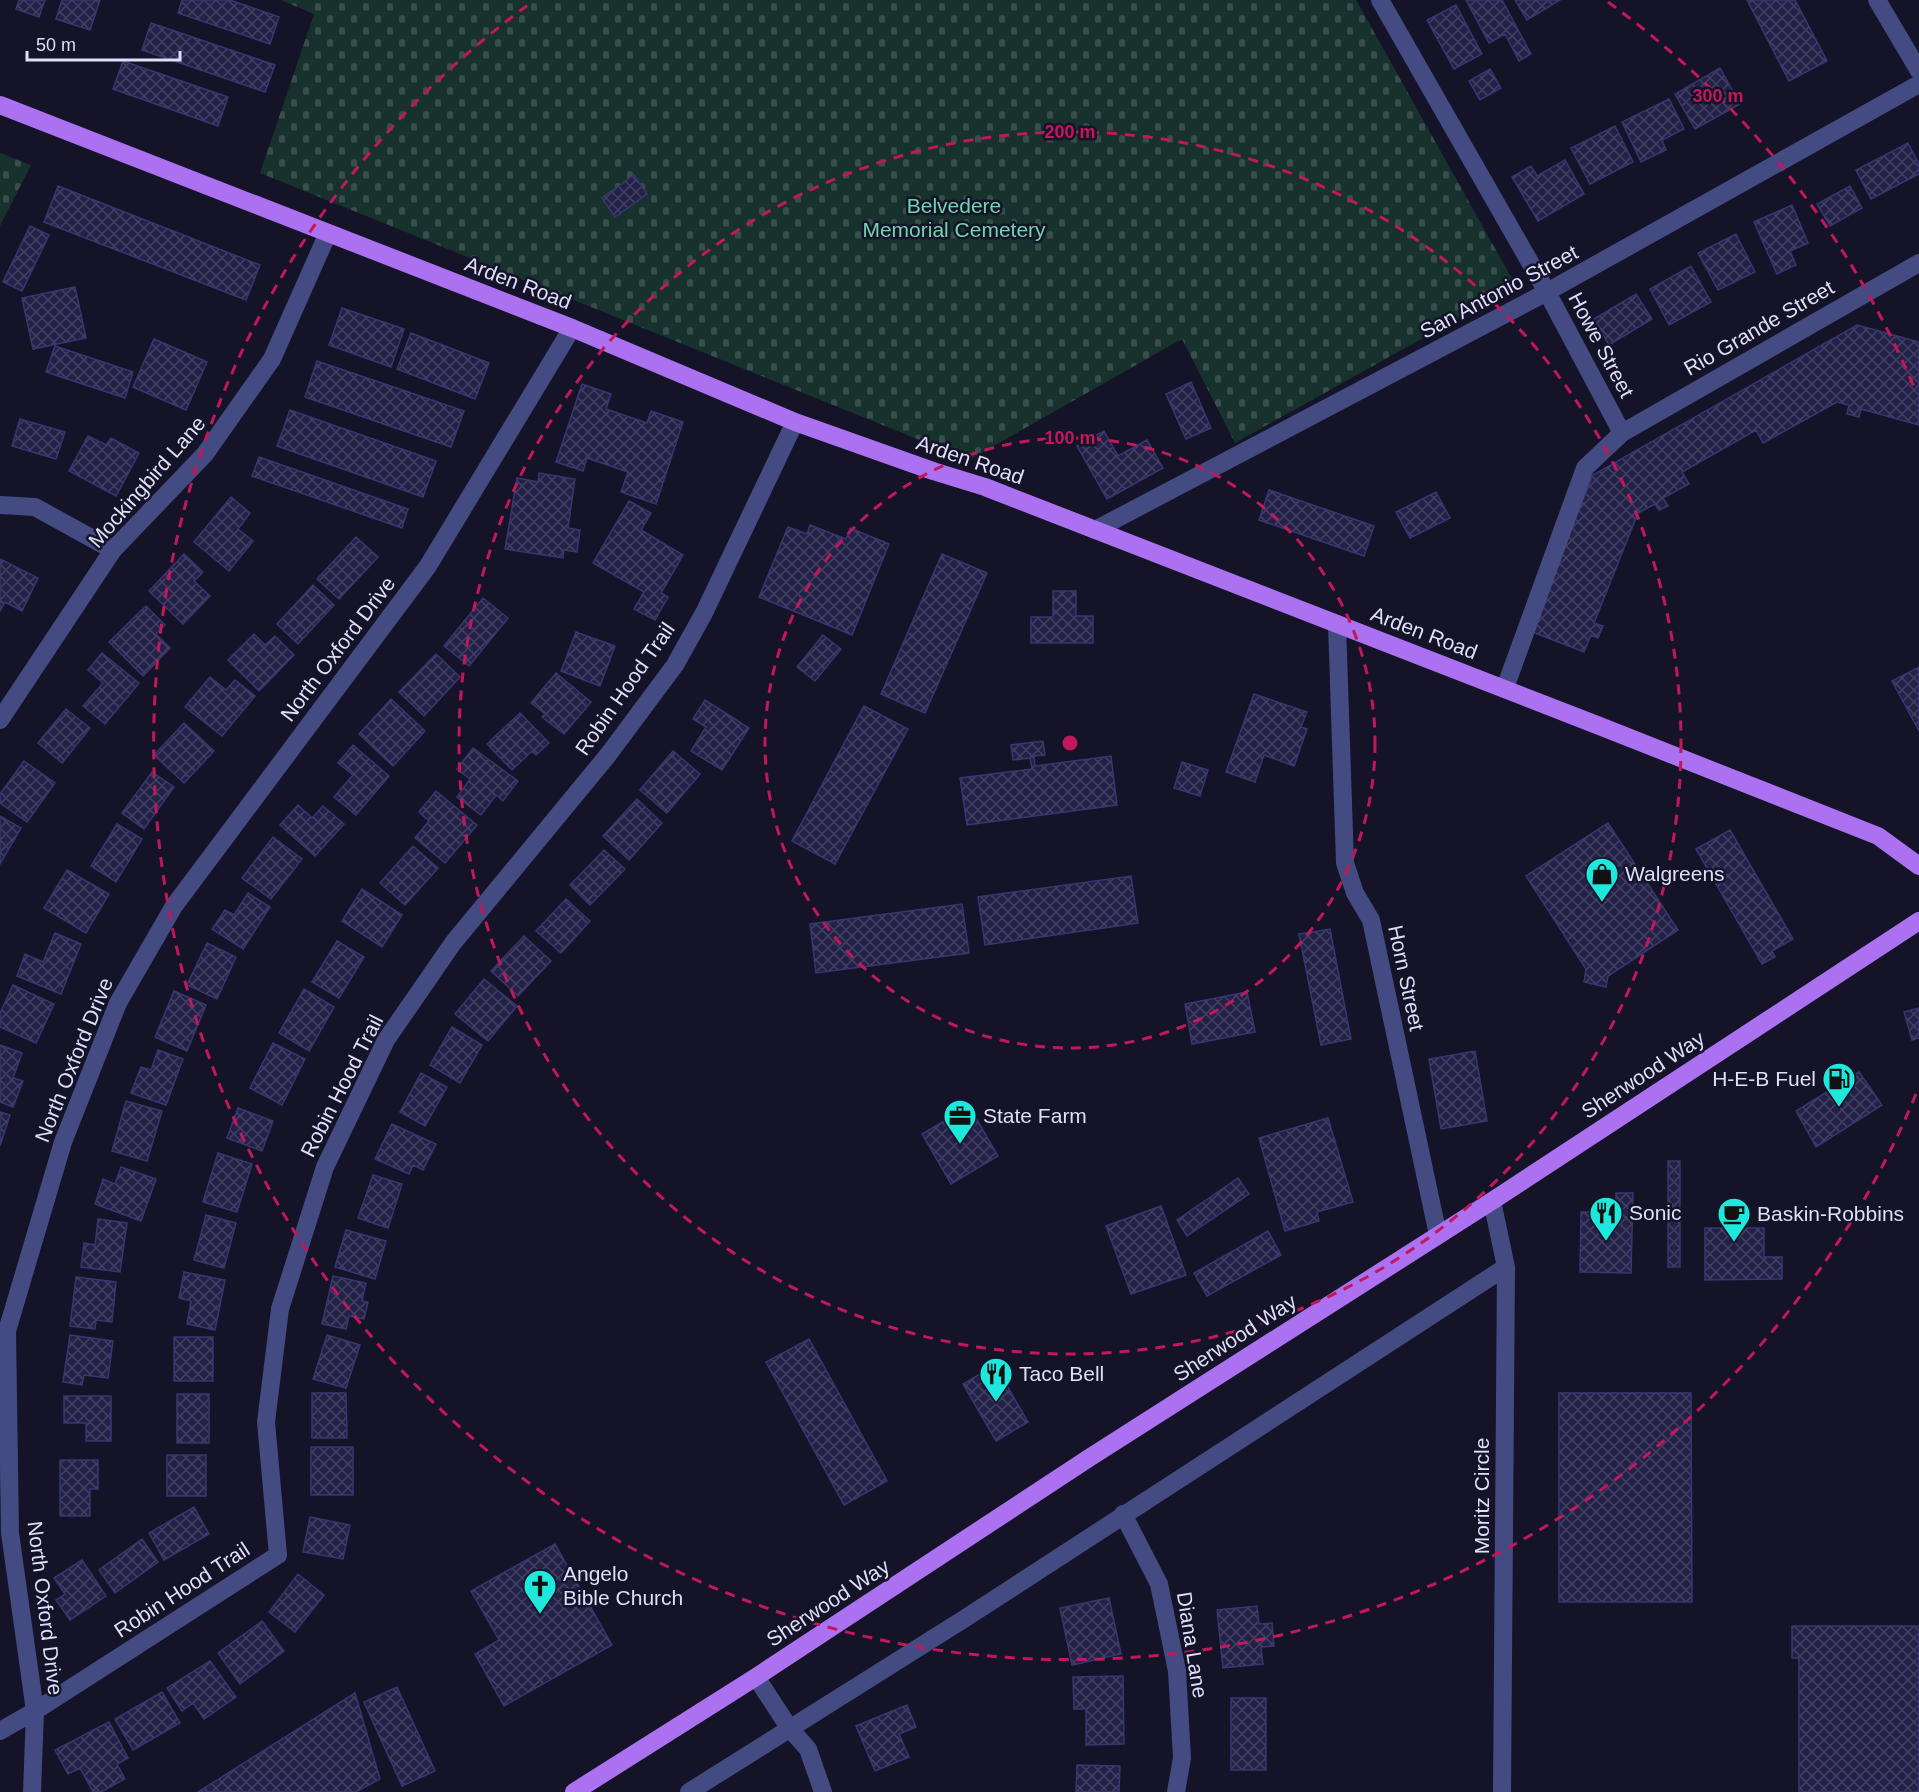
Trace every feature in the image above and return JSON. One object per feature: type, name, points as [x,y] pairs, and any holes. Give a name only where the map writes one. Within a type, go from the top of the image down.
[{"type":"main road","name":"Arden Road","points":[[0,105],[572,328],[795,422],[985,487],[1505,688],[1878,836],[1919,866]]},
{"type":"main road","name":"Sherwood Way","points":[[574,1792],[756,1677],[1082,1463],[1492,1201],[1919,921]]},
{"type":"street","name":"Howe Street","points":[[1380,0],[1547,292],[1622,433]]},
{"type":"street","points":[[1877,0],[1919,71]]},
{"type":"street","name":"San Antonio Street","points":[[1095,530],[1547,292],[1919,84]]},
{"type":"street","name":"Mockingbird Lane","points":[[0,720],[113,550],[205,454],[272,359],[328,233]]},
{"type":"street","name":"Rio Grande Street","points":[[1622,433],[1919,263]]},
{"type":"street","name":"North Oxford Drive","points":[[32,1792],[35,1711],[10,1533],[7,1331],[63,1142],[117,1003],[174,906],[428,566],[572,328]]},
{"type":"street","name":"Robin Hood Trail","points":[[0,1731],[35,1711],[278,1555],[266,1422],[280,1309],[325,1167],[386,1040],[453,943],[609,755],[675,665],[704,613],[795,422]]},
{"type":"street","points":[[1505,688],[1585,468],[1622,433]]},
{"type":"street","points":[[0,505],[35,507],[113,550]]},
{"type":"street","name":"Horn Street","points":[[1336,624],[1345,863],[1355,892],[1371,920],[1438,1235]]},
{"type":"street","name":"Moritz Circle","points":[[1492,1201],[1506,1267],[1502,1792]]},
{"type":"street","points":[[689,1792],[1506,1267]]},
{"type":"street","name":"Diana Lane","points":[[1123,1514],[1159,1584],[1177,1671],[1182,1758],[1176,1792]]},
{"type":"street","points":[[756,1677],[790,1729],[808,1749],[823,1792]]},
{"type":"green space","name":"Belvedere Memorial Cemetery","points":[[281,0],[1356,0],[1516,286],[1235,443],[1182,339],[969,460],[260,173],[314,14]]},
{"type":"green space","points":[[0,153],[31,165],[0,226]]},
{"type":"building","points":[[19,0],[45,0],[39,17],[16,9]]},
{"type":"building","points":[[62,0],[100,0],[90,30],[56,19]]},
{"type":"building","points":[[182,0],[230,0],[279,17],[270,44],[178,13]]},
{"type":"building","points":[[1466,0],[1502,0],[1531,54],[1519,61],[1505,34],[1489,43]]},
{"type":"building","points":[[1515,0],[1560,0],[1527,20]]},
{"type":"building","points":[[1747,0],[1795,0],[1827,61],[1789,81]]},
{"type":"building","points":[[1456,5],[1482,54],[1454,69],[1427,20]]},
{"type":"building","points":[[151,23],[275,65],[265,92],[142,50]]},
{"type":"building","points":[[123,61],[228,97],[218,126],[113,89]]},
{"type":"building","points":[[1720,68],[1740,104],[1695,129],[1675,94]]},
{"type":"building","points":[[1490,69],[1501,88],[1480,100],[1469,81]]},
{"type":"building","points":[[1669,99],[1684,129],[1662,140],[1666,150],[1641,162],[1622,122]]},
{"type":"building","points":[[1615,126],[1633,162],[1590,184],[1571,148]]},
{"type":"building","points":[[1908,143],[1919,164],[1919,174],[1871,199],[1856,170]]},
{"type":"building","points":[[1565,160],[1584,194],[1538,221],[1512,177],[1531,166],[1537,176]]},
{"type":"building","points":[[634,175],[647,194],[615,217],[602,198]]},
{"type":"building","points":[[58,186],[260,265],[246,300],[44,222]]},
{"type":"building","points":[[1850,186],[1862,208],[1830,226],[1817,204]]},
{"type":"building","points":[[1792,205],[1808,243],[1790,251],[1796,265],[1777,274],[1754,222]]},
{"type":"building","points":[[30,226],[49,235],[22,291],[3,282]]},
{"type":"building","points":[[1736,234],[1755,272],[1718,290],[1698,253]]},
{"type":"building","points":[[1691,266],[1711,302],[1669,325],[1650,289]]},
{"type":"building","points":[[75,287],[86,338],[33,349],[22,298]]},
{"type":"building","points":[[1636,294],[1652,319],[1609,345],[1594,319]]},
{"type":"building","points":[[342,308],[404,329],[391,367],[329,345]]},
{"type":"building","points":[[1857,325],[1919,342],[1919,425],[1861,409],[1859,417],[1847,414],[1849,405],[1837,402],[1763,443],[1756,430],[1682,472],[1689,484],[1663,498],[1668,506],[1659,510],[1655,504],[1638,513],[1594,623],[1603,626],[1598,638],[1591,635],[1584,652],[1530,631],[1593,475]]},
{"type":"building","points":[[411,333],[489,363],[475,399],[397,369]]},
{"type":"building","points":[[154,339],[207,362],[186,410],[133,387]]},
{"type":"building","points":[[55,346],[133,372],[125,398],[46,372]]},
{"type":"building","points":[[317,361],[464,411],[451,447],[305,397]]},
{"type":"building","points":[[1191,382],[1211,428],[1186,439],[1166,394]]},
{"type":"building","points":[[582,384],[611,394],[606,409],[647,423],[651,411],[683,422],[656,504],[621,492],[628,472],[587,458],[583,471],[556,462]]},
{"type":"building","points":[[290,410],[436,461],[423,497],[277,446]]},
{"type":"building","points":[[20,419],[65,432],[56,459],[12,446]]},
{"type":"building","points":[[1104,431],[1118,456],[1147,440],[1163,468],[1107,499],[1077,446]]},
{"type":"building","points":[[88,436],[106,445],[111,438],[139,453],[116,496],[69,471]]},
{"type":"building","points":[[259,457],[408,509],[402,528],[252,476]]},
{"type":"building","points":[[539,473],[575,479],[568,528],[580,530],[577,552],[564,550],[563,558],[505,549],[517,478],[538,482]]},
{"type":"building","points":[[1269,490],[1374,526],[1364,556],[1259,520]]},
{"type":"building","points":[[1436,492],[1450,518],[1410,538],[1396,512]]},
{"type":"building","points":[[231,497],[250,513],[238,529],[253,541],[229,571],[194,542]]},
{"type":"building","points":[[629,501],[651,513],[641,530],[683,555],[661,593],[668,597],[655,620],[634,609],[644,592],[593,563]]},
{"type":"building","points":[[810,525],[846,539],[850,528],[889,544],[852,635],[759,597],[788,527],[807,534]]},
{"type":"building","points":[[356,537],[378,557],[339,599],[317,579]]},
{"type":"building","points":[[184,554],[203,572],[194,581],[210,596],[183,624],[149,591]]},
{"type":"building","points":[[942,554],[987,573],[925,713],[881,694]]},
{"type":"building","points":[[0,559],[38,578],[22,611],[5,602],[0,611]]},
{"type":"building","points":[[313,585],[334,605],[298,644],[277,624]]},
{"type":"building","points":[[1053,591],[1076,591],[1076,616],[1093,616],[1093,643],[1031,643],[1031,617],[1053,617]]},
{"type":"building","points":[[483,598],[508,618],[469,666],[444,646]]},
{"type":"building","points":[[146,606],[165,625],[156,634],[170,648],[143,676],[109,642]]},
{"type":"building","points":[[576,632],[615,646],[600,686],[561,671]]},
{"type":"building","points":[[254,634],[265,645],[275,636],[294,655],[259,691],[228,660]]},
{"type":"building","points":[[823,635],[841,649],[815,681],[797,667]]},
{"type":"building","points":[[102,653],[139,683],[105,724],[83,706],[103,683],[88,670]]},
{"type":"building","points":[[436,654],[460,677],[424,716],[399,692]]},
{"type":"building","points":[[1919,667],[1919,731],[1892,681]]},
{"type":"building","points":[[556,673],[591,702],[564,734],[542,717],[545,714],[531,703]]},
{"type":"building","points":[[210,677],[226,690],[235,680],[255,696],[222,736],[185,707]]},
{"type":"building","points":[[1254,694],[1307,712],[1301,727],[1307,729],[1294,766],[1264,755],[1255,782],[1226,772]]},
{"type":"building","points":[[391,699],[425,731],[393,766],[359,734]]},
{"type":"building","points":[[705,700],[749,728],[722,770],[691,751],[706,727],[693,719]]},
{"type":"building","points":[[864,706],[908,729],[835,864],[792,841]]},
{"type":"building","points":[[66,709],[90,728],[62,763],[38,743]]},
{"type":"building","points":[[520,713],[549,743],[536,755],[532,751],[512,770],[487,744]]},
{"type":"building","points":[[184,723],[214,751],[184,783],[154,755]]},
{"type":"building","points":[[1043,741],[1045,755],[1034,756],[1035,766],[1111,756],[1117,805],[967,825],[960,778],[1032,769],[1030,758],[1013,760],[1011,745]]},
{"type":"building","points":[[353,745],[389,776],[356,815],[334,797],[353,775],[338,763]]},
{"type":"building","points":[[473,748],[518,781],[503,801],[496,795],[481,815],[457,797],[470,779],[457,769]]},
{"type":"building","points":[[673,751],[700,774],[667,813],[640,790]]},
{"type":"building","points":[[24,761],[55,783],[27,822],[0,803],[0,794]]},
{"type":"building","points":[[1182,762],[1208,770],[1200,796],[1174,788]]},
{"type":"building","points":[[152,772],[174,787],[144,829],[122,813]]},
{"type":"building","points":[[436,791],[477,825],[445,863],[415,838],[429,821],[419,812]]},
{"type":"building","points":[[637,799],[662,823],[629,860],[603,836]]},
{"type":"building","points":[[298,805],[312,818],[323,806],[344,824],[315,856],[280,825]]},
{"type":"building","points":[[0,816],[21,828],[0,864]]},
{"type":"building","name":"Walgreens","points":[[1608,823],[1678,930],[1608,976],[1606,987],[1584,982],[1586,969],[1526,876]]},
{"type":"building","points":[[117,824],[142,839],[116,882],[91,866]]},
{"type":"building","points":[[1730,830],[1793,939],[1772,951],[1775,957],[1762,964],[1696,849]]},
{"type":"building","points":[[273,837],[302,859],[271,899],[242,878]]},
{"type":"building","points":[[413,846],[438,868],[405,905],[380,883]]},
{"type":"building","points":[[604,850],[625,869],[590,905],[570,885]]},
{"type":"building","points":[[67,870],[109,894],[86,933],[44,908]]},
{"type":"building","points":[[1131,876],[1138,923],[985,945],[978,897]]},
{"type":"building","points":[[362,889],[402,915],[382,947],[342,921]]},
{"type":"building","points":[[248,893],[270,907],[243,949],[212,929],[225,910],[234,915]]},
{"type":"building","points":[[566,899],[590,921],[561,953],[536,931]]},
{"type":"building","points":[[962,904],[969,953],[816,973],[810,924]]},
{"type":"building","points":[[1330,929],[1351,1039],[1321,1045],[1299,934]]},
{"type":"building","points":[[55,933],[81,944],[61,994],[17,976],[25,954],[43,962]]},
{"type":"building","points":[[524,936],[551,961],[518,996],[491,971]]},
{"type":"building","points":[[337,941],[364,957],[339,998],[312,982]]},
{"type":"building","points":[[207,943],[236,957],[217,999],[187,985]]},
{"type":"building","points":[[484,979],[517,1006],[488,1041],[455,1014]]},
{"type":"building","points":[[13,985],[54,1004],[36,1043],[0,1027],[0,1013]]},
{"type":"building","points":[[304,989],[334,1007],[309,1051],[279,1033]]},
{"type":"building","points":[[174,991],[206,1005],[187,1051],[155,1037]]},
{"type":"building","points":[[1247,992],[1255,1032],[1192,1044],[1185,1004]]},
{"type":"building","points":[[1919,1008],[1919,1038],[1912,1040],[1904,1012]]},
{"type":"building","points":[[452,1027],[482,1045],[460,1083],[430,1065]]},
{"type":"building","points":[[273,1043],[305,1059],[282,1105],[250,1088]]},
{"type":"building","points":[[0,1045],[22,1053],[13,1078],[23,1081],[13,1107],[0,1102]]},
{"type":"building","points":[[158,1050],[183,1059],[166,1105],[131,1093],[141,1067],[151,1070]]},
{"type":"building","points":[[1475,1051],[1487,1121],[1441,1129],[1429,1059]]},
{"type":"building","name":"H-E-B Fuel","points":[[1859,1072],[1882,1105],[1816,1147],[1796,1111]]},
{"type":"building","points":[[421,1073],[447,1087],[425,1126],[400,1112]]},
{"type":"building","points":[[126,1101],[162,1111],[147,1161],[112,1151]]},
{"type":"building","name":"State Farm","points":[[969,1106],[998,1156],[951,1184],[922,1134]]},
{"type":"building","points":[[238,1108],[273,1121],[262,1151],[227,1138]]},
{"type":"building","points":[[0,1112],[10,1115],[0,1146]]},
{"type":"building","points":[[1328,1118],[1353,1202],[1317,1212],[1319,1221],[1285,1231],[1259,1138]]},
{"type":"building","points":[[392,1124],[436,1144],[423,1170],[413,1165],[409,1174],[375,1159]]},
{"type":"building","points":[[218,1153],[252,1164],[237,1212],[203,1202]]},
{"type":"building","points":[[1668,1161],[1680,1161],[1680,1267],[1668,1267]]},
{"type":"building","points":[[121,1167],[156,1179],[141,1221],[95,1204],[103,1179],[115,1184]]},
{"type":"building","points":[[373,1175],[402,1184],[388,1228],[358,1218]]},
{"type":"building","points":[[1238,1178],[1249,1194],[1187,1236],[1177,1220]]},
{"type":"building","name":"Sonic","points":[[1616,1193],[1633,1193],[1631,1273],[1580,1272],[1581,1212],[1594,1212],[1594,1203],[1616,1204]]},
{"type":"building","points":[[1161,1206],[1186,1275],[1131,1294],[1106,1226]]},
{"type":"building","points":[[206,1215],[236,1223],[224,1268],[194,1260]]},
{"type":"building","points":[[98,1219],[127,1223],[120,1272],[81,1267],[84,1243],[95,1245]]},
{"type":"building","name":"Baskin-Robbins","points":[[1705,1228],[1764,1228],[1764,1257],[1782,1257],[1782,1279],[1705,1280]]},
{"type":"building","points":[[346,1230],[386,1241],[375,1279],[335,1267]]},
{"type":"building","points":[[1268,1231],[1281,1255],[1207,1296],[1194,1273]]},
{"type":"building","points":[[184,1272],[225,1280],[215,1330],[187,1324],[191,1301],[179,1298]]},
{"type":"building","points":[[333,1276],[366,1283],[362,1301],[368,1302],[364,1319],[349,1316],[346,1329],[322,1324]]},
{"type":"building","points":[[76,1277],[116,1282],[112,1322],[96,1320],[95,1329],[70,1326]]},
{"type":"building","points":[[70,1335],[113,1341],[108,1378],[84,1375],[82,1385],[63,1382]]},
{"type":"building","points":[[327,1335],[360,1345],[346,1388],[313,1379]]},
{"type":"building","points":[[174,1337],[213,1337],[213,1381],[174,1381]]},
{"type":"building","points":[[809,1339],[887,1481],[844,1505],[766,1362]]},
{"type":"building","name":"Taco Bell","points":[[995,1365],[1028,1422],[996,1441],[963,1384]]},
{"type":"building","points":[[312,1393],[346,1393],[347,1438],[312,1438]]},
{"type":"building","points":[[1559,1393],[1691,1393],[1692,1602],[1559,1602]]},
{"type":"building","points":[[177,1394],[209,1394],[209,1443],[177,1443]]},
{"type":"building","points":[[64,1396],[111,1396],[111,1441],[86,1441],[86,1423],[64,1423]]},
{"type":"building","points":[[311,1447],[353,1447],[353,1495],[311,1495]]},
{"type":"building","points":[[167,1455],[206,1455],[206,1496],[167,1496]]},
{"type":"building","points":[[60,1460],[98,1460],[98,1489],[90,1489],[90,1516],[60,1516]]},
{"type":"building","points":[[194,1507],[209,1534],[164,1560],[149,1533]]},
{"type":"building","points":[[310,1517],[350,1525],[343,1559],[303,1552]]},
{"type":"building","points":[[142,1539],[158,1562],[115,1593],[99,1570]]},
{"type":"building","name":"Angelo Bible Church","points":[[555,1544],[612,1645],[504,1706],[475,1654],[499,1640],[471,1591]]},
{"type":"building","points":[[82,1560],[106,1596],[70,1620],[56,1600],[65,1594],[54,1578]]},
{"type":"building","points":[[298,1574],[324,1595],[295,1632],[269,1612]]},
{"type":"building","points":[[1109,1598],[1121,1654],[1072,1665],[1060,1608]]},
{"type":"building","points":[[1257,1606],[1259,1624],[1272,1623],[1274,1646],[1261,1647],[1263,1664],[1223,1668],[1217,1610]]},
{"type":"building","points":[[262,1621],[284,1651],[240,1684],[218,1653]]},
{"type":"building","points":[[1792,1626],[1919,1626],[1919,1792],[1799,1792],[1799,1658],[1792,1658]]},
{"type":"building","points":[[210,1661],[236,1697],[204,1719],[193,1703],[182,1711],[167,1688]]},
{"type":"building","points":[[1123,1676],[1124,1744],[1086,1745],[1086,1709],[1074,1709],[1073,1677]]},
{"type":"building","points":[[397,1687],[435,1771],[402,1786],[364,1702]]},
{"type":"building","points":[[162,1692],[180,1723],[133,1750],[115,1719]]},
{"type":"building","points":[[355,1693],[380,1779],[356,1792],[198,1792]]},
{"type":"building","points":[[1231,1698],[1266,1698],[1266,1770],[1231,1770]]},
{"type":"building","points":[[907,1705],[916,1727],[899,1734],[909,1757],[875,1771],[856,1726]]},
{"type":"building","points":[[109,1722],[128,1758],[117,1764],[125,1779],[101,1792],[93,1792],[80,1768],[68,1774],[55,1750]]},
{"type":"building","points":[[1077,1765],[1120,1766],[1119,1792],[1076,1792]]},
{"type":"place","name":"Walgreens","points":[[1602,903]]},
{"type":"place","name":"H-E-B Fuel","points":[[1839,1108]]},
{"type":"place","name":"State Farm","points":[[960,1145]]},
{"type":"place","name":"Sonic","points":[[1606,1242]]},
{"type":"place","name":"Baskin-Robbins","points":[[1734,1243]]},
{"type":"place","name":"Taco Bell","points":[[996,1403]]},
{"type":"place","name":"Angelo Bible Church","points":[[540,1615]]}]
